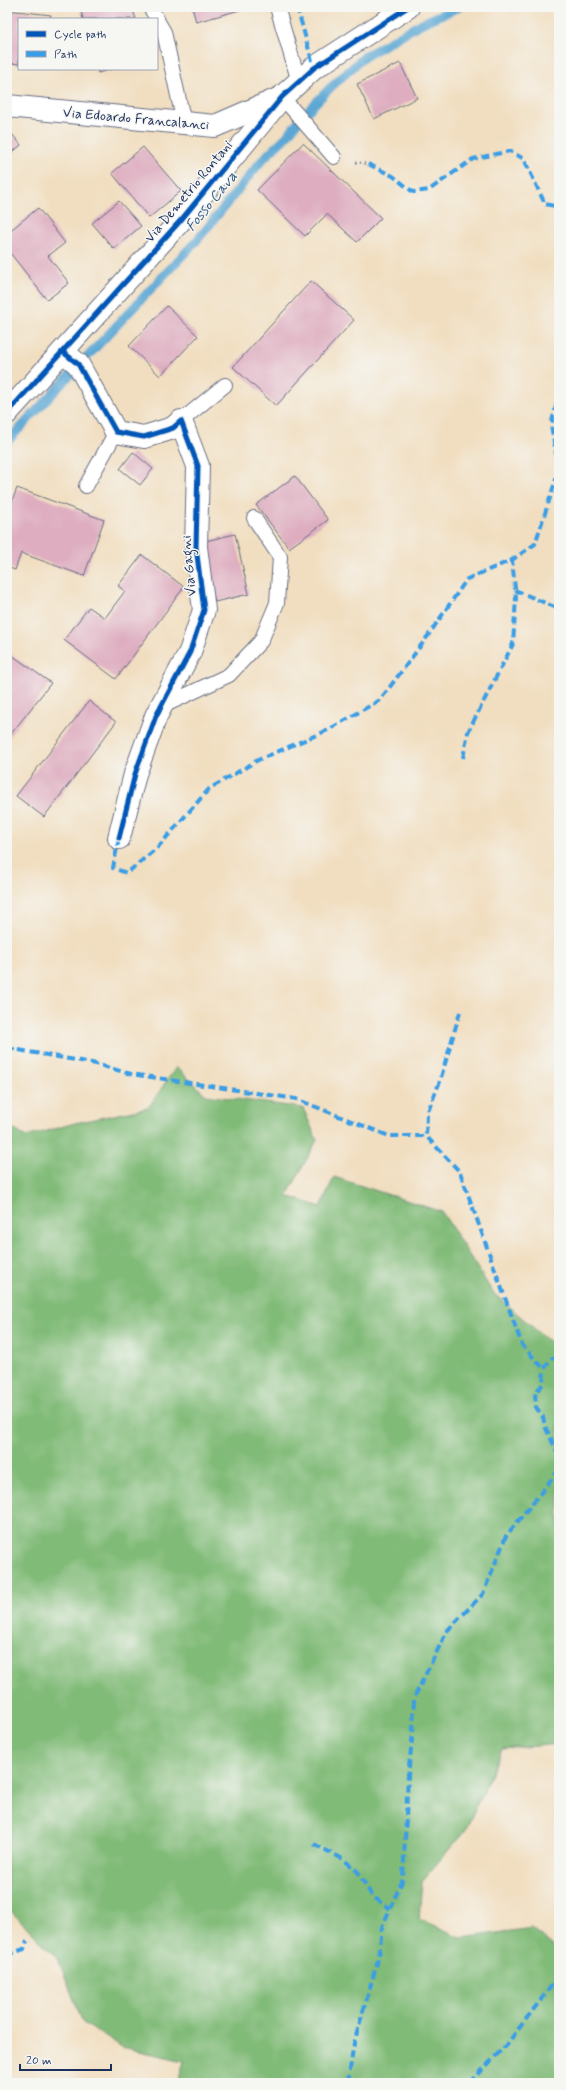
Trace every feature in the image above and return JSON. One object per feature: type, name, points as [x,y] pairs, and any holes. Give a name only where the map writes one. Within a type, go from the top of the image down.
[{"type":"street","name":"Via Demetrio Rontani","points":[[7,413],[75,365],[181,220],[287,102],[299,82],[314,68],[400,9]]},
{"type":"street","name":"Via Edoardo Francalanci","points":[[7,106],[215,126],[287,102]]},
{"type":"street","points":[[75,365],[116,432],[144,436],[173,428],[181,421]]},
{"type":"street","name":"Via Gagni","points":[[119,838],[135,774],[161,707],[190,652],[204,610],[196,547],[198,466],[181,421]]},
{"type":"lane","points":[[150,7],[156,18]]},
{"type":"lane","points":[[277,7],[299,82]]},
{"type":"lane","points":[[158,21],[164,32],[184,123]]},
{"type":"lane","points":[[287,102],[334,157]]},
{"type":"lane","points":[[181,421],[225,385]]},
{"type":"lane","points":[[86,486],[116,432]]},
{"type":"lane","points":[[161,707],[229,675],[261,641],[277,603],[280,556],[254,518]]},
{"type":"green space","points":[[176,1067],[206,1095],[303,1108],[317,1140],[287,1196],[321,1207],[334,1177],[442,1212],[493,1293],[550,1342],[559,1346],[559,1744],[502,1749],[465,1831],[422,1881],[419,1919],[463,1938],[531,1928],[559,1951],[559,2083],[178,2083],[184,2061],[122,2047],[83,2023],[58,1959],[7,1907],[7,1125],[26,1137],[75,1123],[148,1108]]},
{"type":"building","points":[[80,7],[132,7],[136,18],[83,18]]},
{"type":"building","points":[[192,7],[239,7],[240,10],[196,22]]},
{"type":"building","points":[[7,10],[51,15],[50,18],[18,18],[18,64],[10,63],[9,77],[7,77]]},
{"type":"building","points":[[400,63],[417,98],[374,119],[357,84]]},
{"type":"building","points":[[97,70],[108,70],[98,73]]},
{"type":"building","points":[[7,128],[21,145],[7,157]]},
{"type":"building","points":[[303,143],[381,218],[357,242],[327,214],[305,236],[257,190]]},
{"type":"building","points":[[143,147],[181,191],[149,218],[112,173]]},
{"type":"building","points":[[119,201],[141,226],[114,249],[92,223]]},
{"type":"building","points":[[38,208],[65,243],[48,256],[69,283],[47,300],[7,249],[7,233]]},
{"type":"building","points":[[311,281],[354,320],[276,406],[233,367]]},
{"type":"building","points":[[167,306],[198,336],[160,376],[129,346]]},
{"type":"building","points":[[133,452],[153,469],[140,485],[120,469]]},
{"type":"building","points":[[295,476],[328,520],[289,548],[256,505]]},
{"type":"building","points":[[17,488],[104,520],[84,576],[21,553],[15,570],[7,567],[7,515]]},
{"type":"building","points":[[235,534],[249,594],[215,602],[201,542]]},
{"type":"building","points":[[142,555],[184,587],[116,679],[64,640],[89,607],[105,618],[125,591],[118,586]]},
{"type":"building","points":[[9,653],[51,683],[7,739],[7,655]]},
{"type":"building","points":[[89,701],[116,722],[44,817],[16,796]]},
{"type":"waterway","name":"Fosso Cava","points":[[7,442],[199,238],[263,159],[287,136],[300,119],[330,88],[364,57],[420,24],[459,7]]},
{"type":"marked path","points":[[297,7],[314,68]]},
{"type":"marked path","points":[[368,164],[393,176],[413,192],[429,190],[473,159],[510,151],[524,159],[545,204],[559,207]]},
{"type":"marked path","points":[[119,838],[113,868],[127,873],[158,847],[209,789],[258,760],[328,730],[380,700],[425,640],[467,579],[512,560],[535,544],[559,470],[551,425],[559,395]]},
{"type":"marked path","points":[[463,758],[468,732],[513,644],[516,598],[512,560]]},
{"type":"marked path","points":[[515,590],[559,609]]},
{"type":"marked path","points":[[460,1012],[440,1081],[427,1114],[426,1136],[460,1172],[522,1345],[544,1369]]},
{"type":"marked path","points":[[7,1048],[92,1063],[131,1074],[296,1099],[389,1136],[426,1136]]},
{"type":"marked path","points":[[559,1358],[552,1358],[544,1369],[543,1384],[535,1393],[536,1407],[543,1417],[545,1426],[559,1456]]},
{"type":"marked path","points":[[348,2083],[354,2043],[379,1956],[382,1927],[403,1879],[408,1775],[413,1732],[414,1698],[447,1631],[483,1594],[506,1536],[559,1470]]},
{"type":"marked path","points":[[314,1844],[343,1859],[358,1872],[372,1896],[390,1909]]},
{"type":"marked path","points":[[7,1955],[24,1949],[27,1941]]},
{"type":"marked path","points":[[470,2083],[507,2044],[559,1976]]},
{"type":"cycle path","points":[[7,413],[181,220],[282,97],[314,68],[408,7]]},
{"type":"cycle path","points":[[63,352],[78,364],[116,432],[144,437],[173,428],[181,421],[198,466],[196,547],[204,610],[190,652],[156,716],[135,774],[119,838]]}]
